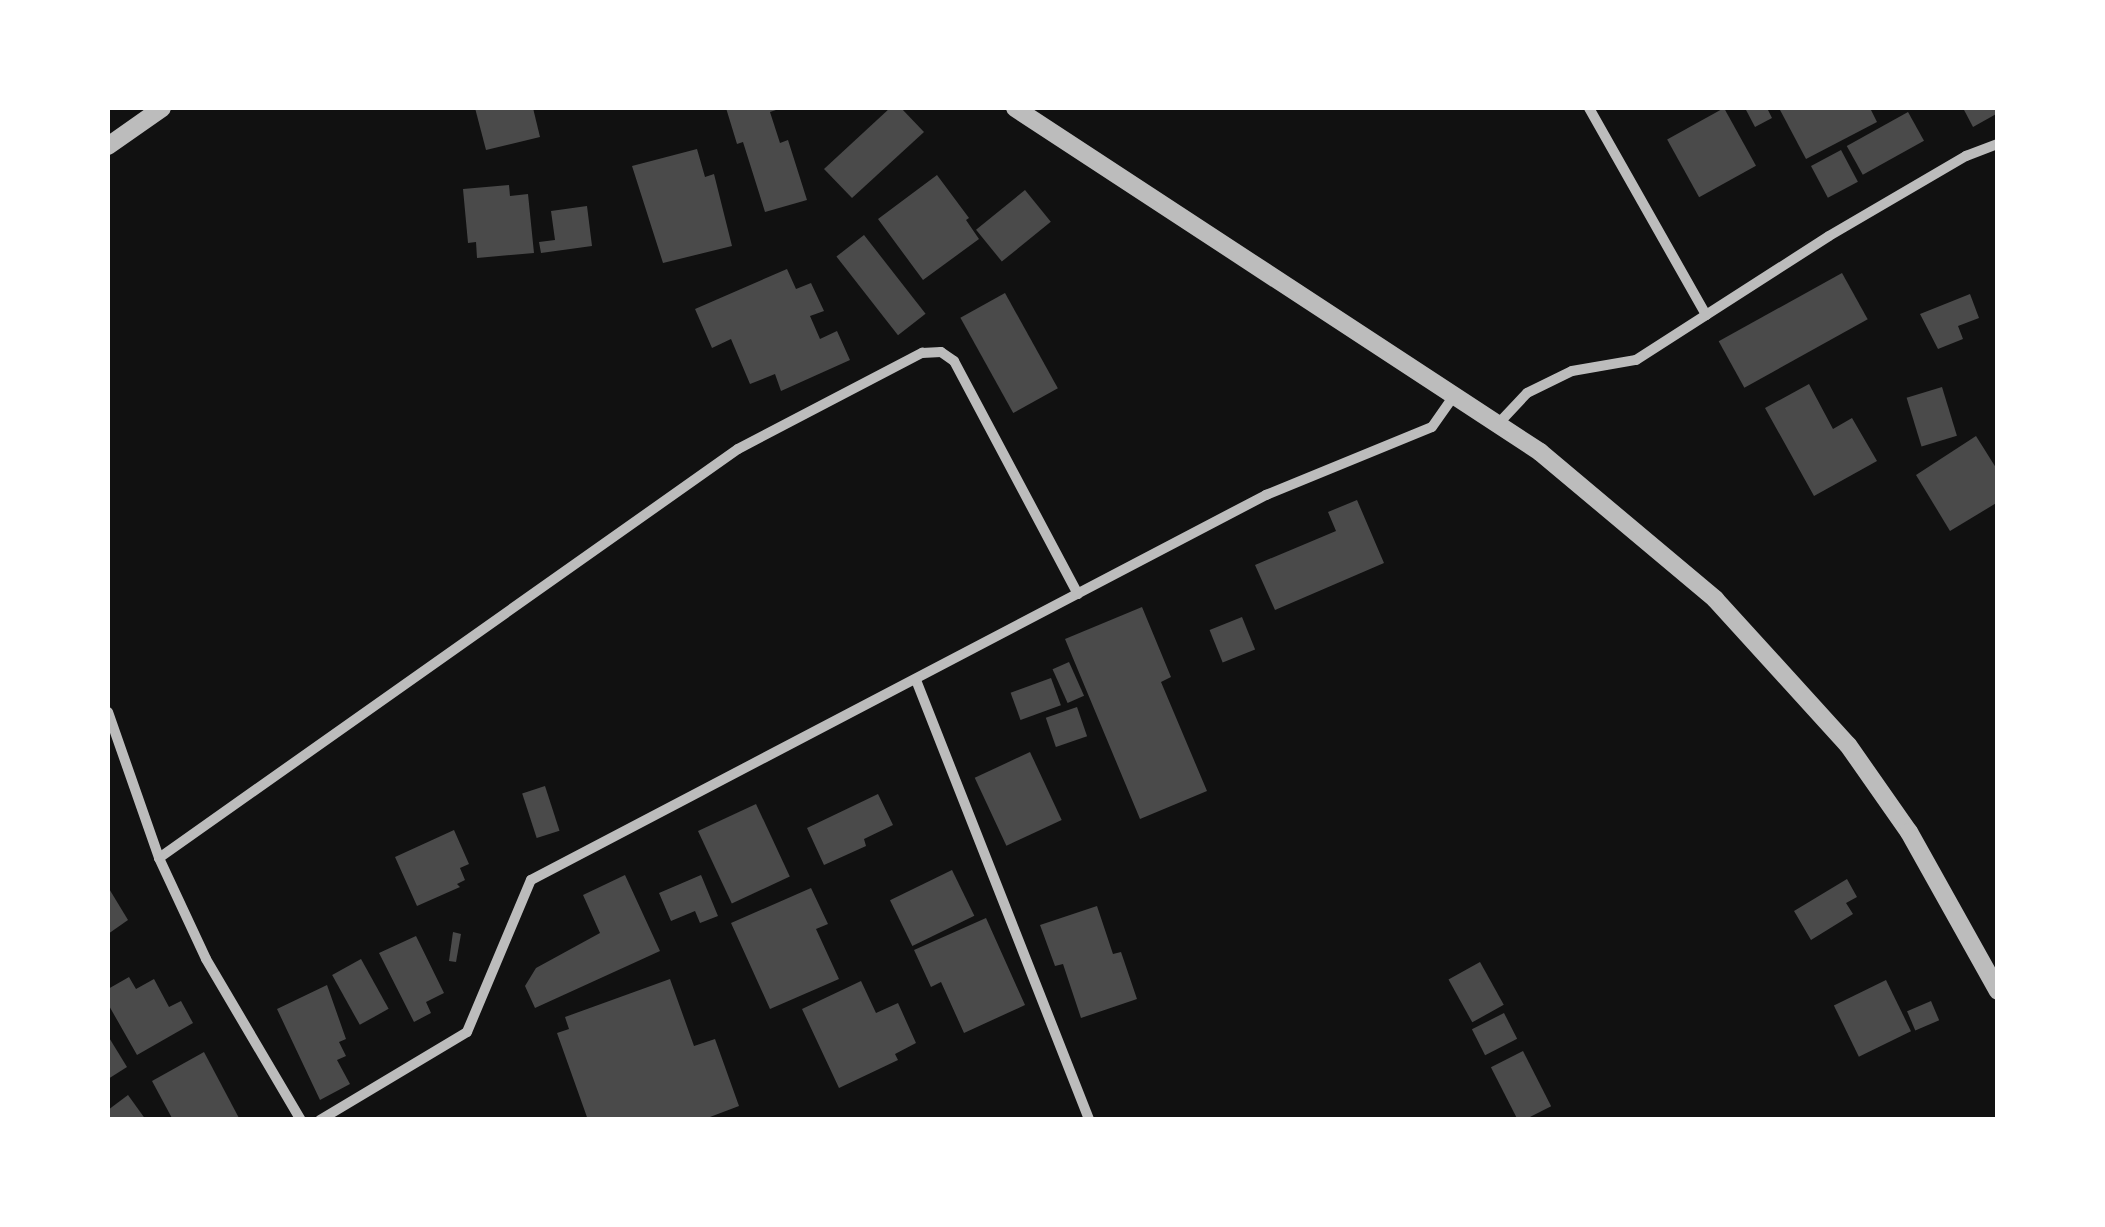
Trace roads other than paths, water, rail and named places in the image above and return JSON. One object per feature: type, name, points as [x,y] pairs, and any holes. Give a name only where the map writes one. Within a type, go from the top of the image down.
[{"type":"street","points":[[108,146],[162,108]]},
{"type":"street","points":[[1015,108],[1498,424],[1577,480],[1716,599],[1848,745],[1909,832],[1964,924],[1998,991]]},
{"type":"street","points":[[1588,108],[1706,315]]},
{"type":"street","points":[[1498,424],[1527,393],[1572,370],[1636,360],[1846,226],[1966,156],[1998,144]]},
{"type":"street","points":[[159,858],[738,449],[922,352],[940,352],[954,362],[1078,594]]},
{"type":"street","points":[[320,1120],[467,1032],[531,880],[1266,495],[1432,427],[1454,395]]},
{"type":"street","points":[[916,680],[1089,1120]]},
{"type":"street","points":[[108,712],[159,858],[206,959],[300,1120]]}]
